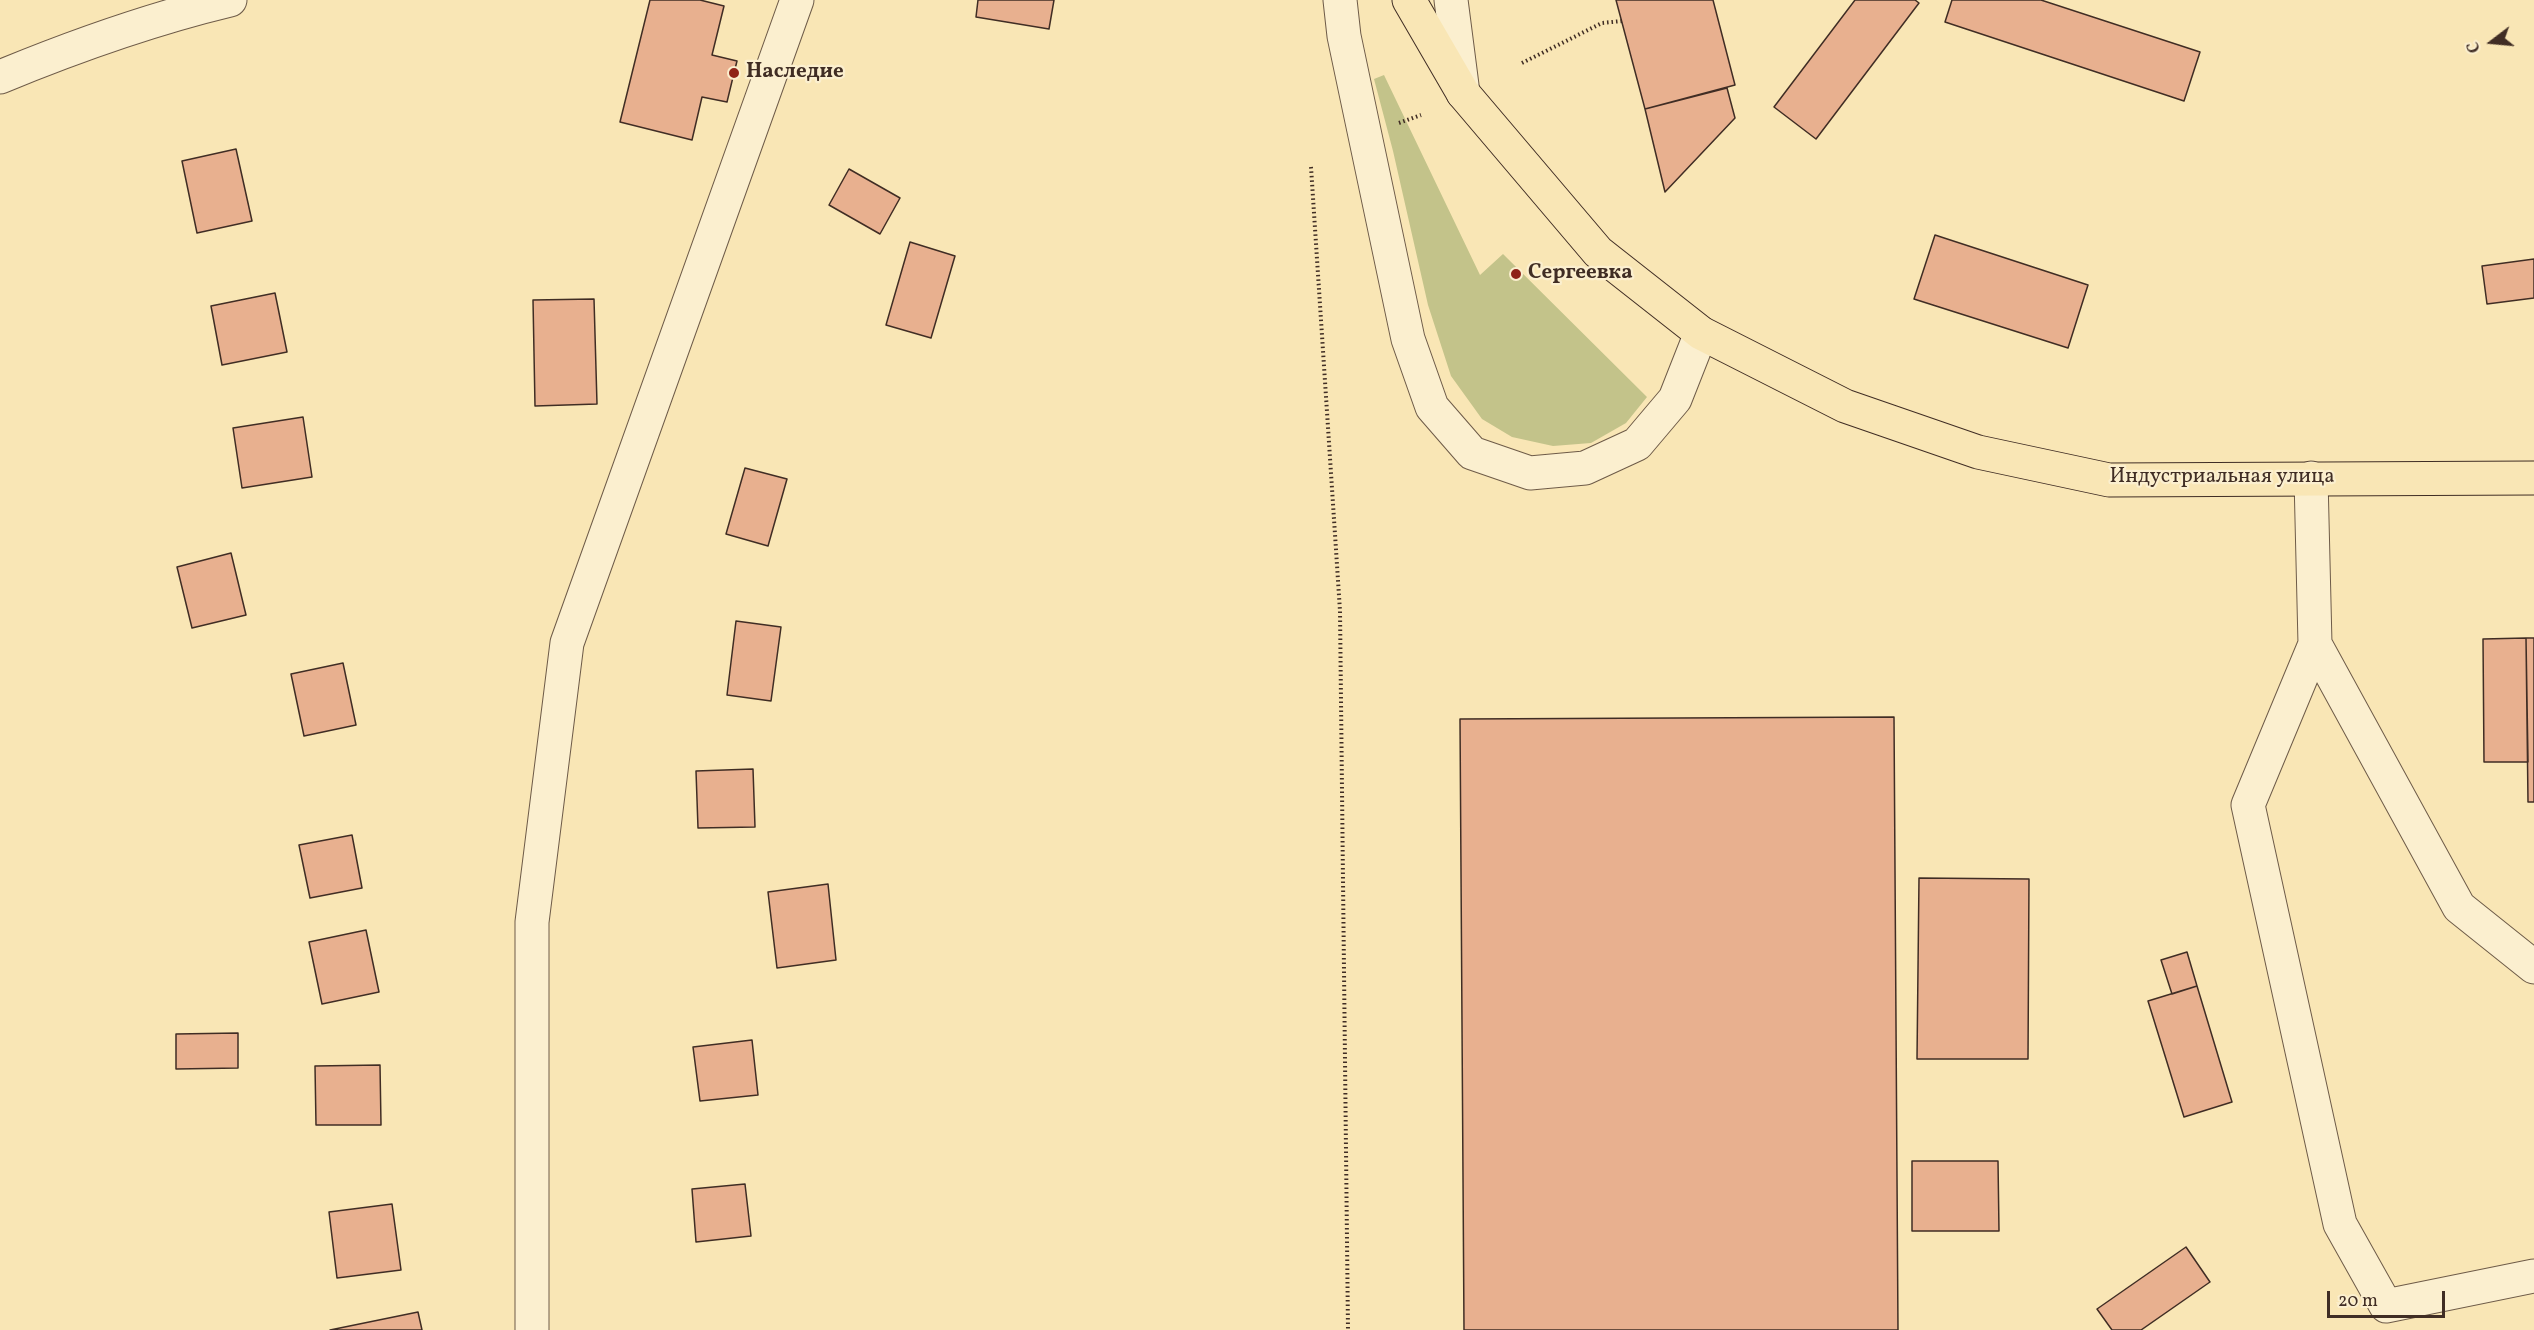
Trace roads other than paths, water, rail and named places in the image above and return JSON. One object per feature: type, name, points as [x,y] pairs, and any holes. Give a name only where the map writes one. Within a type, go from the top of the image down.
[{"type":"main road","name":"Индустриальная улица","points":[[1409,0],[1463,93],[1598,252],[1701,333],[1845,406],[1978,452],[2109,480],[2534,478]]},
{"type":"street","points":[[0,77],[71,48],[178,13],[230,0]]},
{"type":"street","points":[[532,1330],[532,922],[567,643],[797,0]]},
{"type":"street","points":[[1340,0],[1344,36],[1408,339],[1432,407],[1472,453],[1530,473],[1585,468],[1637,444],[1674,399],[1701,333]]},
{"type":"street","points":[[1451,0],[1463,93]]},
{"type":"street","points":[[2311,478],[2315,644],[2248,805],[2340,1224],[2386,1306],[2534,1276]]},
{"type":"street","points":[[2315,644],[2459,907],[2534,967]]},
{"type":"place","name":"Наследие","points":[[734,73]]},
{"type":"place","name":"Сергеевка","points":[[1516,274]]}]
